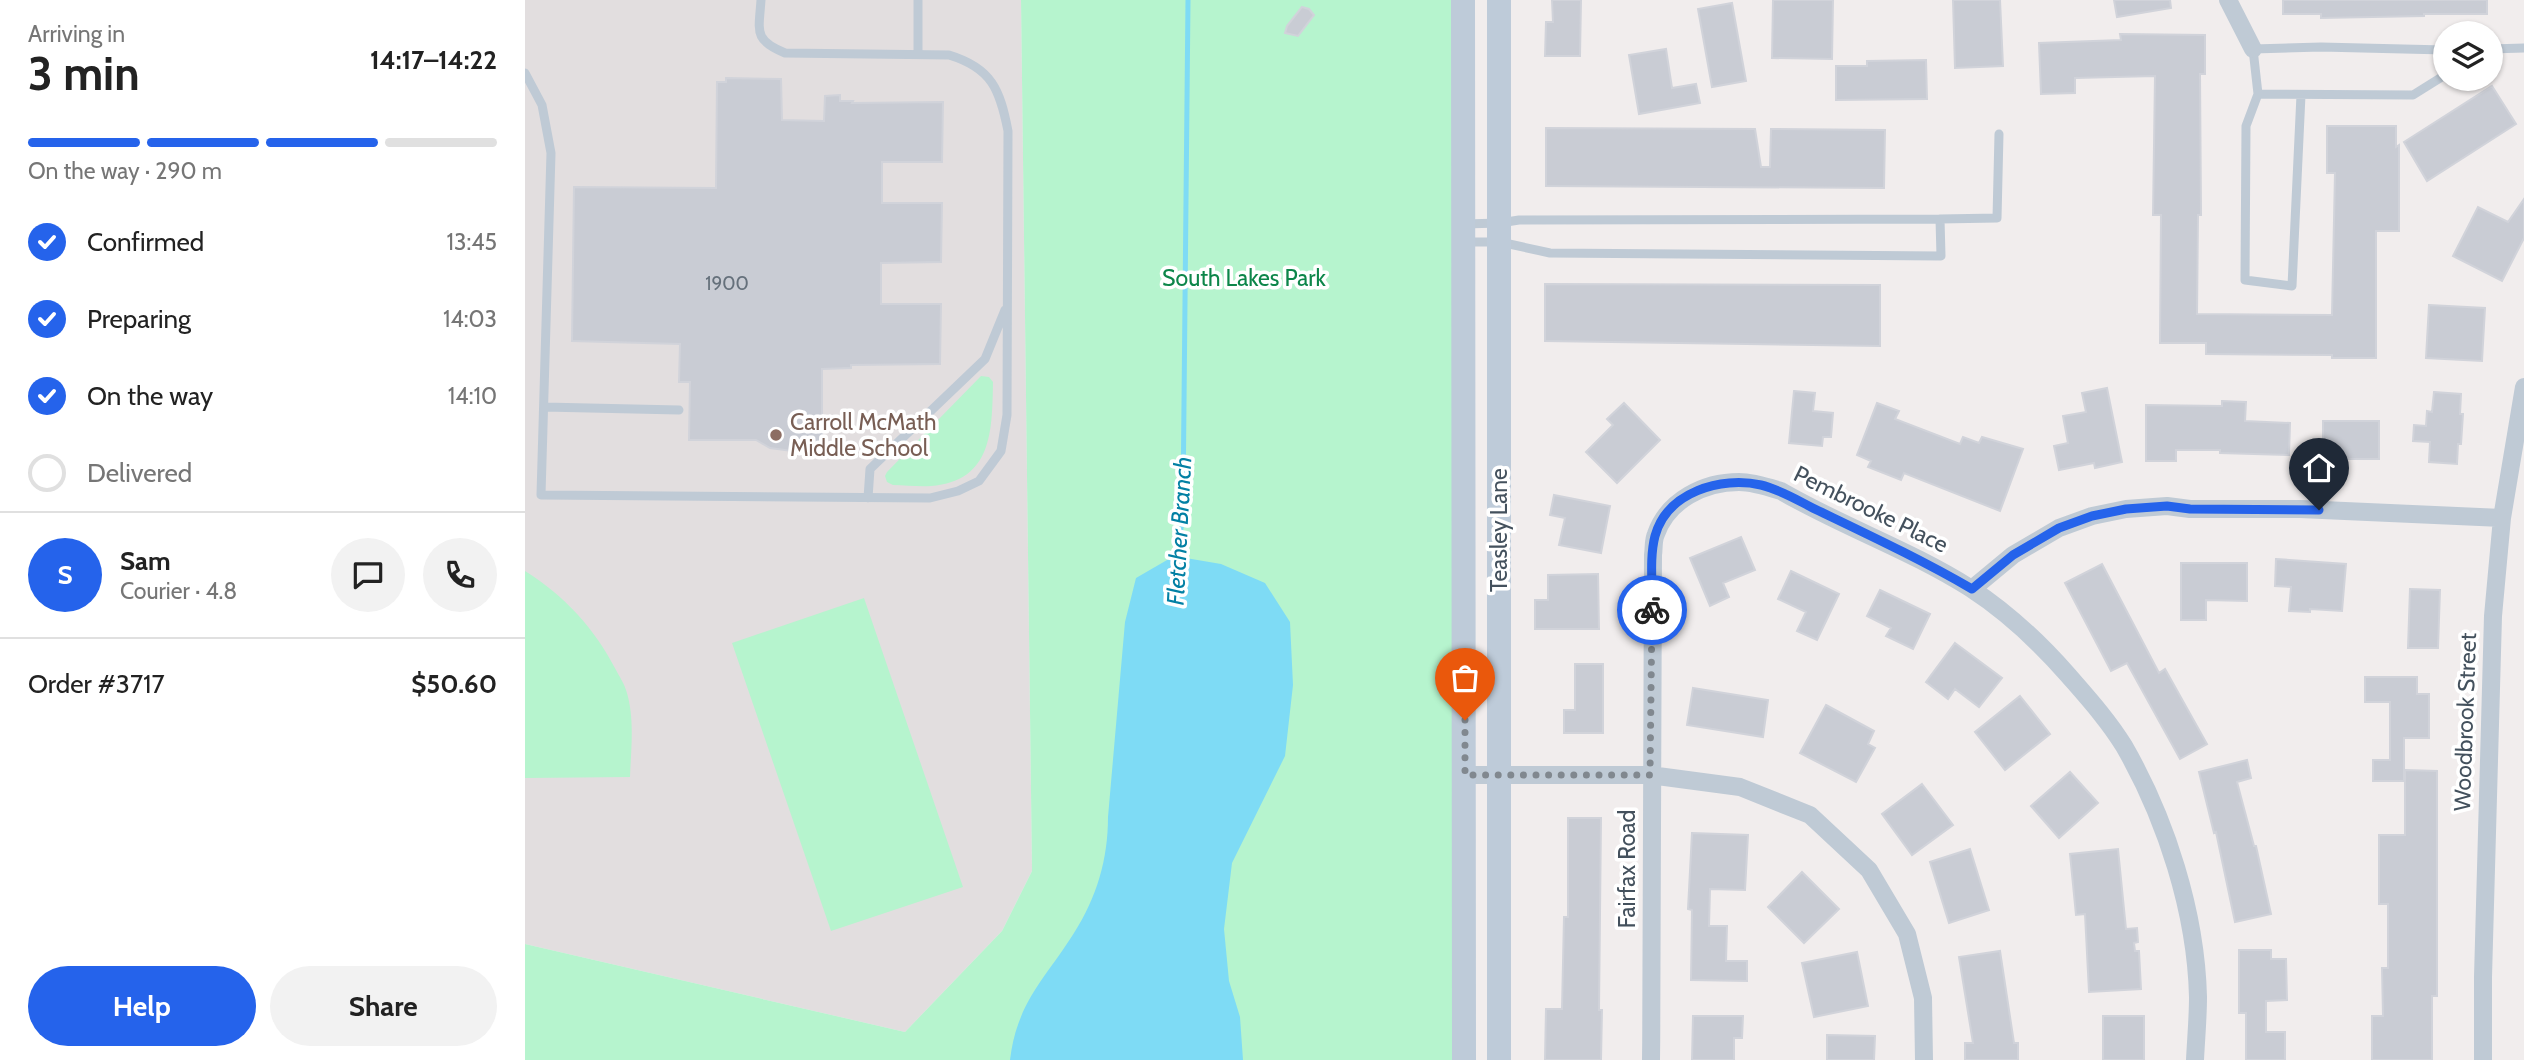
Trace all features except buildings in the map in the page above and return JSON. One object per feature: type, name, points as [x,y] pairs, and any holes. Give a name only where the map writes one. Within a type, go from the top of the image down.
[{"type":"main road","name":"Teasley Lane","points":[[1463,0],[1464,1060]]},
{"type":"main road","name":"Teasley Lane","points":[[1499,0],[1499,1060]]},
{"type":"street","points":[[2228,0],[2253,49]]},
{"type":"street","name":"Woodbrook Street","points":[[2483,1060],[2493,630],[2502,518],[2524,387]]},
{"type":"street","name":"Pembrooke Place","points":[[1668,513],[1679,500],[1702,488],[1738,482],[1781,491],[1920,559],[1972,589],[2028,632],[2100,711],[2123,745],[2159,815],[2182,885],[2192,940],[2198,995],[2195,1060]]},
{"type":"street","points":[[1972,589],[2013,555],[2059,528],[2092,516],[2126,509],[2167,506],[2190,509],[2300,509],[2502,518]]},
{"type":"street","name":"Fairfax Road","points":[[1651,1060],[1653,852],[1650,775],[1653,555],[1655,534],[1668,513]]},
{"type":"street","points":[[1465,775],[1650,775],[1740,788],[1810,815],[1869,870],[1907,934],[1923,998],[1924,1060]]},
{"type":"lane","points":[[525,73],[542,105],[551,153],[541,495],[930,498],[958,491],[979,481],[1001,451],[1007,415],[1008,131],[1002,100],[991,80],[968,61],[949,55],[785,53],[768,46],[761,37],[761,0]]},
{"type":"lane","points":[[918,0],[918,54]]},
{"type":"lane","points":[[2301,94],[2292,286],[2245,280],[2246,126],[2258,94],[2253,49],[2321,47],[2433,50]]},
{"type":"lane","points":[[2503,49],[2524,48]]},
{"type":"lane","points":[[2258,94],[2413,95],[2433,82]]},
{"type":"lane","points":[[1464,233],[1500,232],[1519,220],[1997,218],[1999,134]]},
{"type":"lane","points":[[1464,233],[1500,232],[1551,253],[1941,256],[1940,219]]},
{"type":"lane","points":[[868,498],[870,468],[985,359],[1007,305]]},
{"type":"lane","points":[[544,407],[679,411]]},
{"type":"shaded area","name":"Carroll McMath Middle School","points":[[525,0],[1021,0],[1032,871],[1002,931],[905,1032],[525,944]]},
{"type":"green space","name":"South Lakes Park","points":[[1021,0],[1463,0],[1465,1060],[525,1060],[525,944],[905,1032],[1002,931],[1032,871]]},
{"type":"green space","points":[[981,376],[989,377],[993,382],[993,400],[989,435],[978,464],[967,474],[951,482],[931,486],[893,485],[887,482],[887,472]]},
{"type":"green space","points":[[525,571],[553,591],[578,614],[599,641],[623,682],[629,700],[631,722],[630,777],[525,778]]},
{"type":"green space","points":[[864,598],[963,887],[831,931],[732,643]]},
{"type":"water","points":[[1174,556],[1221,564],[1265,583],[1290,622],[1293,685],[1285,756],[1232,863],[1224,929],[1229,981],[1240,1017],[1243,1060],[1010,1060],[1019,1022],[1026,1006],[1082,919],[1100,877],[1106,848],[1125,622],[1136,578]]},
{"type":"waterway","name":"Fletcher Branch","points":[[1178,564],[1183,504],[1188,0]]},
{"type":"way so far","points":[[1465,720],[1465,775],[1650,775],[1652,610]]},
{"type":"place","name":"Carroll McMath Middle School","points":[[776,435]]},
{"type":"route","points":[[1652,610],[1655,534],[1668,513],[1679,500],[1702,488],[1738,482],[1781,491],[1920,559],[1972,589],[2013,555],[2059,528],[2092,516],[2126,509],[2167,506],[2190,509],[2319,510]]}]
